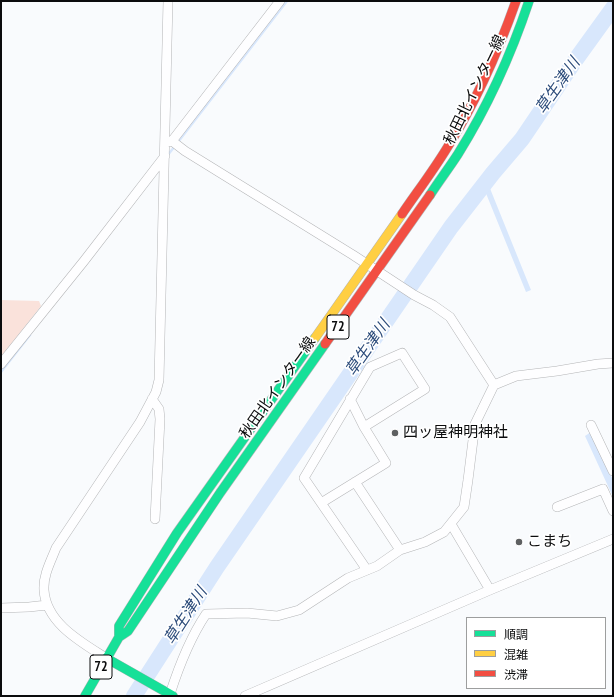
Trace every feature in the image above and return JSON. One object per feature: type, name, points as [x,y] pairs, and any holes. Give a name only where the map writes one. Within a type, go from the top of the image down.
[{"type":"main road","name":"秋田北インター線","points":[[119,637],[119,626],[177,533],[435,167],[463,122],[492,63],[516,1]]},
{"type":"main road","name":"秋田北インター線","points":[[84,696],[119,637],[128,631],[220,493],[442,180],[470,136],[492,93],[529,1]]},
{"type":"main road","points":[[106,658],[169,693]]},
{"type":"street","points":[[168,1],[173,143]]},
{"type":"street","points":[[1,364],[84,261],[165,156],[173,143],[280,1]]},
{"type":"street","points":[[173,143],[450,317],[494,385]]},
{"type":"street","points":[[106,658],[69,634],[46,605],[43,589],[47,571],[56,548],[119,455],[140,422],[156,392],[159,380],[165,156]]},
{"type":"street","points":[[364,427],[425,389],[402,353],[370,367],[304,478],[366,570]]},
{"type":"street","points":[[169,693],[179,665],[196,628],[206,614],[247,613],[277,616],[299,610],[348,578],[377,566],[400,550],[425,542],[444,532],[464,507],[475,424],[494,385],[516,376],[557,372],[598,364],[613,363]]},
{"type":"street","points":[[152,399],[159,409],[160,419],[155,519]]},
{"type":"street","points":[[321,503],[386,463],[364,427],[350,399]]},
{"type":"street","points":[[591,425],[613,471]]},
{"type":"street","points":[[355,482],[400,550]]},
{"type":"street","points":[[557,507],[603,489],[613,511]]},
{"type":"street","points":[[451,524],[490,590]]},
{"type":"street","points":[[245,696],[490,590],[613,539]]},
{"type":"street","points":[[1,608],[46,605]]},
{"type":"shaded area","points":[[1,300],[39,301],[41,306],[1,357]]},
{"type":"water","points":[[487,181],[531,290],[526,292],[483,186]]},
{"type":"water","points":[[591,432],[613,480],[613,497],[585,436]]},
{"type":"waterway","points":[[178,142],[287,1]]},
{"type":"waterway","name":"草生津川","points":[[134,696],[217,567],[451,227],[493,173],[522,139],[574,62],[613,8]]},
{"type":"waterway","points":[[167,156],[175,146]]},
{"type":"waterway","points":[[1,372],[30,335]]},
{"type":"traffic: fast","points":[[430,195],[458,154],[489,99],[515,41],[529,1]]},
{"type":"traffic: fast","points":[[119,637],[119,626],[177,533],[315,338]]},
{"type":"traffic: fast","points":[[85,696],[119,637],[128,631],[220,493],[325,344]]},
{"type":"traffic: fast","points":[[106,658],[173,696]]},
{"type":"traffic: slow","points":[[315,338],[402,214]]},
{"type":"traffic: jam","points":[[402,214],[442,157],[458,131],[494,58],[516,1]]},
{"type":"traffic: jam","points":[[325,344],[430,195]]},
{"type":"place","name":"四ッ屋神明神社","points":[[395,433]]},
{"type":"place","name":"こまち","points":[[519,542]]}]
